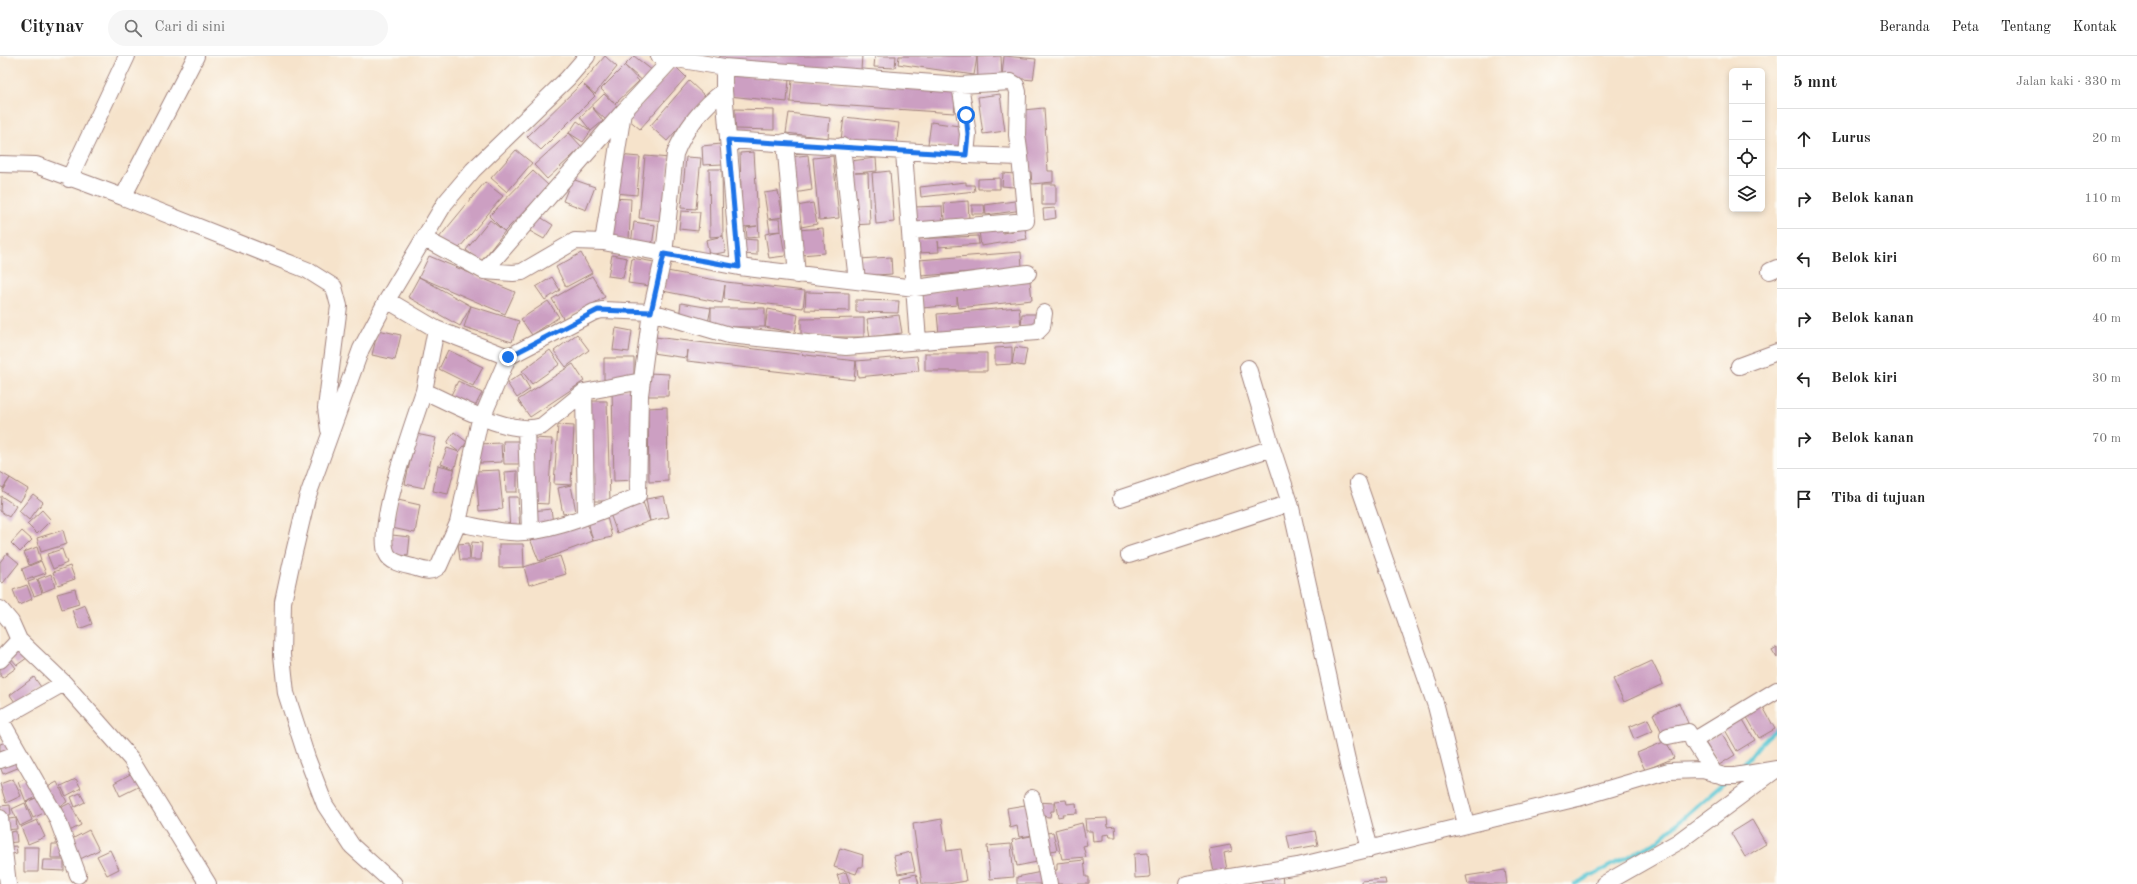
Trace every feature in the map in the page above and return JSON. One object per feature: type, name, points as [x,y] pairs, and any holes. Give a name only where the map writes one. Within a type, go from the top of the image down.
[{"type":"street","points":[[69,179],[127,56]]},
{"type":"street","points":[[123,197],[196,56]]},
{"type":"street","points":[[394,884],[352,846],[325,805],[307,758],[286,693],[282,655],[283,602],[307,498],[361,349],[387,300],[425,239],[445,203],[473,170],[568,78],[588,56]]},
{"type":"street","points":[[484,271],[623,112],[666,57],[724,67],[960,85],[1011,82],[1016,85],[1018,92],[1016,135],[1020,157],[1026,221],[911,232]]},
{"type":"street","points":[[724,67],[724,90],[739,267]]},
{"type":"street","points":[[960,85],[968,134],[966,155]]},
{"type":"street","points":[[458,523],[511,533],[530,531],[558,525],[586,516],[638,495],[640,395],[651,312],[664,254],[674,154],[680,141],[709,102],[724,90]]},
{"type":"street","points":[[603,242],[623,112]]},
{"type":"street","points":[[728,140],[785,142],[904,152],[1020,157]]},
{"type":"street","points":[[785,142],[797,275]]},
{"type":"street","points":[[842,146],[857,281]]},
{"type":"street","points":[[904,152],[918,341]]},
{"type":"street","points":[[0,164],[36,165],[69,179],[123,197],[307,270],[334,287],[340,306],[326,408],[330,434]]},
{"type":"street","points":[[425,239],[484,271],[513,273],[522,272],[570,243],[603,242],[739,267],[915,288],[1028,273]]},
{"type":"street","points":[[387,300],[436,329],[508,357]]},
{"type":"street","points":[[436,329],[424,391],[389,503],[384,544],[387,555],[395,562],[428,572],[434,571],[439,566],[458,523],[479,424],[508,357],[598,310],[651,312],[729,335],[846,347],[1037,332],[1042,327],[1044,313]]},
{"type":"street","points":[[1739,366],[1777,352]]},
{"type":"street","points":[[1248,368],[1290,503],[1349,769],[1370,849]]},
{"type":"street","points":[[424,391],[482,418],[526,429],[542,426],[584,392],[642,382]]},
{"type":"street","points":[[584,392],[586,516]]},
{"type":"street","points":[[526,429],[530,531]]},
{"type":"street","points":[[1121,498],[1272,448]]},
{"type":"street","points":[[1358,483],[1436,706],[1466,824]]},
{"type":"street","points":[[1129,555],[1290,503]]},
{"type":"street","points":[[0,610],[11,622],[19,640],[64,683],[131,759],[208,884]]},
{"type":"street","points":[[0,660],[19,640]]},
{"type":"street","points":[[64,683],[0,719],[57,818],[78,875]]},
{"type":"street","points":[[1693,741],[1777,690]]},
{"type":"street","points":[[1668,736],[1688,732],[1693,741],[1725,775]]},
{"type":"street","points":[[0,760],[19,753]]},
{"type":"street","points":[[1197,883],[1298,866],[1370,849],[1466,824],[1578,798],[1670,771],[1696,770],[1725,775],[1777,769]]},
{"type":"street","points":[[1604,884],[1625,879],[1777,769]]},
{"type":"street","points":[[1032,798],[1049,884]]},
{"type":"street","points":[[0,818],[8,884]]},
{"type":"building","points":[[605,56],[617,67],[595,94],[584,85],[595,96],[541,150],[527,137],[582,83]]},
{"type":"building","points":[[634,56],[653,71],[644,82],[625,66],[639,81],[615,104],[601,89]]},
{"type":"building","points":[[720,56],[862,56],[861,70],[719,62]]},
{"type":"building","points":[[875,56],[896,56],[895,68],[874,67]]},
{"type":"building","points":[[899,56],[977,57],[974,75],[898,64]]},
{"type":"building","points":[[1001,56],[1002,77],[978,78],[977,57]]},
{"type":"building","points":[[1004,56],[1036,59],[1033,80],[1002,77]]},
{"type":"building","points":[[675,66],[686,77],[640,129],[628,119]]},
{"type":"building","points":[[732,75],[789,80],[787,102],[729,96]]},
{"type":"building","points":[[792,80],[956,92],[954,113],[790,102]]},
{"type":"building","points":[[689,81],[706,97],[667,141],[650,126]]},
{"type":"building","points":[[604,94],[619,108],[607,121],[592,107],[603,121],[591,131],[580,117]]},
{"type":"building","points":[[1000,94],[1005,131],[983,134],[978,97]]},
{"type":"building","points":[[1044,108],[1048,171],[1053,171],[1053,182],[1032,184],[1031,172],[1027,172],[1023,110]]},
{"type":"building","points":[[735,109],[774,110],[774,130],[735,129]]},
{"type":"building","points":[[789,113],[830,118],[828,138],[786,133]]},
{"type":"building","points":[[844,117],[899,123],[896,147],[841,140]]},
{"type":"building","points":[[577,121],[591,131],[583,142],[569,133]]},
{"type":"building","points":[[931,122],[966,127],[963,149],[928,144]]},
{"type":"building","points":[[569,133],[582,147],[547,179],[534,165]]},
{"type":"building","points":[[721,144],[722,164],[703,165],[702,146]]},
{"type":"building","points":[[516,150],[532,163],[507,192],[491,178]]},
{"type":"building","points":[[754,152],[759,237],[747,238],[746,228],[757,226],[742,227],[740,153]]},
{"type":"building","points":[[618,155],[640,157],[637,195],[615,193]]},
{"type":"building","points":[[808,155],[812,190],[794,193],[790,157]]},
{"type":"building","points":[[645,156],[670,158],[663,221],[639,218]]},
{"type":"building","points":[[833,156],[839,218],[819,220],[813,158]]},
{"type":"building","points":[[686,157],[701,158],[696,209],[681,208]]},
{"type":"building","points":[[876,158],[877,171],[855,173],[868,173],[870,224],[853,225],[850,161]]},
{"type":"building","points":[[709,169],[722,169],[723,236],[710,237]]},
{"type":"building","points":[[533,171],[549,186],[505,231],[481,262],[466,250],[490,220],[504,231],[489,216]]},
{"type":"building","points":[[890,171],[894,222],[876,224],[872,173]]},
{"type":"building","points":[[1003,173],[1015,174],[1014,187],[1002,186]]},
{"type":"building","points":[[1000,178],[1000,189],[978,189],[978,179]]},
{"type":"building","points":[[572,179],[595,187],[586,210],[563,201]]},
{"type":"building","points":[[485,182],[503,196],[455,253],[438,239]]},
{"type":"building","points":[[966,182],[966,185],[974,185],[975,191],[921,197],[920,187]]},
{"type":"building","points":[[1042,184],[1056,184],[1056,205],[1042,205]]},
{"type":"building","points":[[778,191],[783,217],[769,219],[780,219],[781,231],[770,232],[764,193]]},
{"type":"building","points":[[611,198],[631,199],[629,240],[608,239]]},
{"type":"building","points":[[1022,200],[1023,210],[986,215],[985,205]]},
{"type":"building","points":[[968,201],[969,219],[945,220],[944,203]]},
{"type":"building","points":[[813,203],[817,224],[801,227],[797,206]]},
{"type":"building","points":[[972,205],[984,205],[985,214],[972,214]]},
{"type":"building","points":[[942,206],[943,225],[915,227],[914,207]]},
{"type":"building","points":[[1055,208],[1056,218],[1044,220],[1043,209]]},
{"type":"building","points":[[681,211],[700,212],[698,231],[679,229]]},
{"type":"building","points":[[537,215],[553,225],[544,239],[528,230]]},
{"type":"building","points":[[634,222],[655,225],[652,246],[631,244]]},
{"type":"building","points":[[823,228],[825,253],[801,255],[798,230]]},
{"type":"building","points":[[1003,228],[1003,233],[1025,229],[1027,239],[981,246],[979,231]]},
{"type":"building","points":[[781,231],[785,256],[769,258],[765,234]]},
{"type":"building","points":[[723,236],[726,252],[709,255],[706,240]]},
{"type":"building","points":[[978,236],[979,244],[939,247],[938,241],[939,252],[917,253],[916,239]]},
{"type":"building","points":[[743,239],[757,240],[757,255],[743,254]]},
{"type":"building","points":[[1021,252],[1022,268],[921,276],[919,260]]},
{"type":"building","points":[[581,253],[592,273],[566,287],[556,267]]},
{"type":"building","points":[[612,255],[627,258],[623,278],[608,276]]},
{"type":"building","points":[[429,256],[515,292],[505,314],[419,277]]},
{"type":"building","points":[[891,257],[892,274],[860,276],[859,259]]},
{"type":"building","points":[[632,258],[654,262],[650,286],[628,283]]},
{"type":"building","points":[[667,271],[726,282],[805,291],[803,308],[724,299],[725,285],[722,303],[663,291]]},
{"type":"building","points":[[592,276],[605,297],[564,320],[552,299]]},
{"type":"building","points":[[419,277],[471,306],[460,326],[408,297]]},
{"type":"building","points":[[552,277],[560,290],[545,300],[536,287]]},
{"type":"building","points":[[1030,281],[1032,300],[959,308],[957,297],[957,305],[922,308],[921,292]]},
{"type":"building","points":[[806,292],[849,293],[849,311],[805,310]]},
{"type":"building","points":[[856,300],[899,301],[898,313],[856,312]]},
{"type":"building","points":[[548,301],[559,317],[532,335],[521,319]]},
{"type":"building","points":[[681,303],[711,308],[708,323],[679,318]]},
{"type":"building","points":[[471,306],[519,321],[512,342],[464,327]]},
{"type":"building","points":[[1019,307],[1021,326],[939,334],[937,314]]},
{"type":"building","points":[[711,308],[765,308],[765,327],[711,327]]},
{"type":"building","points":[[768,309],[798,315],[795,333],[765,327]]},
{"type":"building","points":[[1022,314],[1037,314],[1036,327],[1021,326]]},
{"type":"building","points":[[899,315],[902,333],[870,337],[867,319]]},
{"type":"building","points":[[864,318],[864,337],[801,337],[801,319]]},
{"type":"building","points":[[616,328],[632,331],[629,352],[613,350]]},
{"type":"building","points":[[378,330],[401,335],[395,360],[372,355]]},
{"type":"building","points":[[577,334],[589,350],[566,367],[554,351]]},
{"type":"building","points":[[655,337],[856,361],[854,380],[687,361],[688,350],[687,358],[652,353]]},
{"type":"building","points":[[1012,347],[1012,364],[995,365],[995,348]]},
{"type":"building","points":[[1015,347],[1027,349],[1024,366],[1012,364]]},
{"type":"building","points":[[448,350],[483,367],[473,386],[439,369]]},
{"type":"building","points":[[550,350],[560,364],[532,384],[522,371]]},
{"type":"building","points":[[925,353],[987,353],[987,371],[925,371]]},
{"type":"building","points":[[917,356],[919,371],[858,377],[856,361]]},
{"type":"building","points":[[604,358],[634,358],[634,381],[604,381]]},
{"type":"building","points":[[573,364],[584,381],[530,417],[518,400]]},
{"type":"building","points":[[648,373],[669,374],[668,396],[647,396]]},
{"type":"building","points":[[521,374],[530,389],[517,398],[507,383]]},
{"type":"building","points":[[458,381],[482,393],[473,410],[449,399]]},
{"type":"building","points":[[632,389],[635,480],[614,481],[612,390]]},
{"type":"building","points":[[586,401],[607,401],[610,501],[589,501]]},
{"type":"building","points":[[667,407],[668,481],[649,482],[648,408]]},
{"type":"building","points":[[558,425],[574,426],[571,485],[554,484]]},
{"type":"building","points":[[454,432],[467,442],[459,452],[447,443]]},
{"type":"building","points":[[416,434],[436,438],[424,488],[405,484]]},
{"type":"building","points":[[533,438],[552,439],[548,504],[530,503]]},
{"type":"building","points":[[503,441],[523,441],[523,464],[504,464]]},
{"type":"building","points":[[501,443],[502,462],[480,463],[478,444]]},
{"type":"building","points":[[447,448],[459,452],[448,494],[433,491],[438,465],[454,469],[441,464]]},
{"type":"building","points":[[499,470],[503,509],[479,511],[476,471]]},
{"type":"building","points":[[517,471],[517,492],[506,492],[505,472]]},
{"type":"building","points":[[0,472],[10,478],[3,488],[0,486]]},
{"type":"building","points":[[10,478],[28,489],[20,502],[2,491]]},
{"type":"building","points":[[571,485],[576,512],[563,514],[558,488]]},
{"type":"building","points":[[33,494],[43,502],[29,520],[19,511]]},
{"type":"building","points":[[1,496],[16,506],[9,517],[0,511]]},
{"type":"building","points":[[664,496],[669,517],[650,521],[646,499]]},
{"type":"building","points":[[508,497],[518,497],[520,531],[510,532]]},
{"type":"building","points":[[398,500],[420,505],[415,533],[392,528]]},
{"type":"building","points":[[643,502],[650,521],[617,533],[610,514]]},
{"type":"building","points":[[551,509],[553,523],[534,525],[532,511]]},
{"type":"building","points":[[42,510],[51,520],[37,534],[27,524]]},
{"type":"building","points":[[607,517],[612,537],[593,541],[588,521]]},
{"type":"building","points":[[585,519],[593,541],[539,561],[530,539]]},
{"type":"building","points":[[63,530],[67,544],[41,552],[37,538]]},
{"type":"building","points":[[22,531],[32,540],[20,552],[11,543]]},
{"type":"building","points":[[392,535],[410,537],[408,556],[389,554]]},
{"type":"building","points":[[472,542],[482,543],[481,560],[460,560],[458,544],[469,543],[470,559]]},
{"type":"building","points":[[499,544],[523,544],[524,567],[499,568]]},
{"type":"building","points":[[37,547],[41,560],[29,565],[24,552]]},
{"type":"building","points":[[62,549],[67,563],[53,569],[47,554]]},
{"type":"building","points":[[7,553],[19,563],[3,583],[0,581],[0,562]]},
{"type":"building","points":[[560,556],[566,574],[529,585],[524,567]]},
{"type":"building","points":[[41,561],[46,573],[26,580],[22,569]]},
{"type":"building","points":[[70,566],[75,579],[58,585],[53,572]]},
{"type":"building","points":[[51,574],[55,587],[43,592],[38,579]]},
{"type":"building","points":[[37,579],[42,593],[34,596],[28,582]]},
{"type":"building","points":[[27,585],[32,599],[19,605],[13,590]]},
{"type":"building","points":[[75,589],[79,604],[62,609],[57,594]]},
{"type":"building","points":[[85,605],[92,624],[79,629],[72,610]]},
{"type":"building","points":[[24,646],[31,655],[17,665],[10,657]]},
{"type":"building","points":[[1777,647],[1777,658],[1772,650]]},
{"type":"building","points":[[9,659],[16,668],[2,678],[0,675],[0,665]]},
{"type":"building","points":[[1652,661],[1663,684],[1624,702],[1613,679]]},
{"type":"building","points":[[34,677],[41,687],[17,705],[10,695]]},
{"type":"building","points":[[1679,703],[1688,723],[1663,735],[1653,714]]},
{"type":"building","points":[[1762,705],[1775,729],[1759,738],[1745,714]]},
{"type":"building","points":[[1742,718],[1755,740],[1737,751],[1724,728]]},
{"type":"building","points":[[1648,719],[1653,731],[1634,739],[1629,727]]},
{"type":"building","points":[[1721,732],[1735,755],[1719,765],[1705,742]]},
{"type":"building","points":[[9,741],[14,753],[0,759],[0,744]]},
{"type":"building","points":[[1666,741],[1674,758],[1645,770],[1637,753]]},
{"type":"building","points":[[15,754],[20,767],[3,774],[0,767]]},
{"type":"building","points":[[134,772],[140,786],[120,796],[114,783]]},
{"type":"building","points":[[29,777],[38,797],[26,802],[18,782]]},
{"type":"building","points":[[13,779],[21,796],[6,803],[0,784]]},
{"type":"building","points":[[76,779],[81,788],[66,796],[61,786]]},
{"type":"building","points":[[57,782],[67,802],[54,809],[44,789]]},
{"type":"building","points":[[80,793],[85,802],[75,807],[71,797]]},
{"type":"building","points":[[40,796],[46,812],[33,818],[26,802]]},
{"type":"building","points":[[1066,800],[1067,804],[1076,803],[1077,813],[1062,814],[1063,816],[1058,817],[1055,801]]},
{"type":"building","points":[[1037,802],[1054,803],[1054,811],[1051,811],[1050,817],[1037,816]]},
{"type":"building","points":[[25,803],[32,820],[20,826],[12,809]]},
{"type":"building","points":[[70,803],[81,825],[66,833],[54,811]]},
{"type":"building","points":[[1031,804],[1042,861],[1017,866],[1012,840],[1035,835],[1019,837],[1017,826],[1010,828],[1007,808]]},
{"type":"building","points":[[10,805],[11,815],[2,816],[0,806]]},
{"type":"building","points":[[16,818],[17,829],[3,830],[2,820]]},
{"type":"building","points":[[1107,818],[1108,827],[1115,826],[1116,837],[1110,837],[1109,834],[1103,835],[1103,841],[1093,842],[1092,831],[1086,831],[1085,819]]},
{"type":"building","points":[[942,819],[947,851],[961,849],[966,881],[948,884],[922,884],[913,824]]},
{"type":"building","points":[[37,820],[45,837],[28,844],[21,827]]},
{"type":"building","points":[[1752,820],[1766,844],[1745,857],[1731,833]]},
{"type":"building","points":[[1082,823],[1087,845],[1083,846],[1086,857],[1062,859],[1055,830]]},
{"type":"building","points":[[89,830],[99,850],[78,860],[68,841]]},
{"type":"building","points":[[16,831],[17,842],[6,843],[5,833]]},
{"type":"building","points":[[1315,831],[1318,845],[1290,850],[1287,836]]},
{"type":"building","points":[[1053,832],[1057,850],[1051,851],[1052,854],[1045,855],[1041,834]]},
{"type":"building","points":[[52,844],[62,844],[62,858],[51,858]]},
{"type":"building","points":[[1011,844],[1014,877],[990,879],[987,846]]},
{"type":"building","points":[[1230,845],[1232,851],[1224,853],[1227,870],[1214,872],[1209,849]]},
{"type":"building","points":[[16,846],[17,853],[7,855],[6,847]]},
{"type":"building","points":[[24,847],[39,847],[38,872],[24,872]]},
{"type":"building","points":[[840,848],[863,855],[862,867],[859,867],[856,874],[834,867]]},
{"type":"building","points":[[110,850],[119,869],[107,875],[97,856]]},
{"type":"building","points":[[911,852],[915,871],[898,874],[894,856]]},
{"type":"building","points":[[1148,853],[1150,877],[1135,878],[1134,854]]},
{"type":"building","points":[[43,860],[64,860],[64,871],[42,870]]},
{"type":"building","points":[[1084,860],[1086,877],[1089,877],[1089,884],[1054,884],[1051,871],[1057,870],[1057,863]]},
{"type":"building","points":[[1505,870],[1507,884],[1468,884],[1466,876]]},
{"type":"building","points":[[846,872],[850,884],[840,884],[837,875]]},
{"type":"building","points":[[1041,872],[1044,884],[1017,884],[1017,877]]},
{"type":"building","points":[[916,874],[919,884],[901,884],[900,878]]},
{"type":"building","points":[[1282,874],[1283,884],[1262,884],[1261,877]]},
{"type":"building","points":[[1385,879],[1386,884],[1361,884],[1361,881]]},
{"type":"waterway","points":[[1737,770],[1766,738],[1777,729]]},
{"type":"waterway","points":[[1575,884],[1656,842],[1725,781]]},
{"type":"route","points":[[508,357],[598,310],[651,312],[664,254],[739,267],[728,140],[785,142],[904,152],[966,155],[968,134],[966,115]]}]
